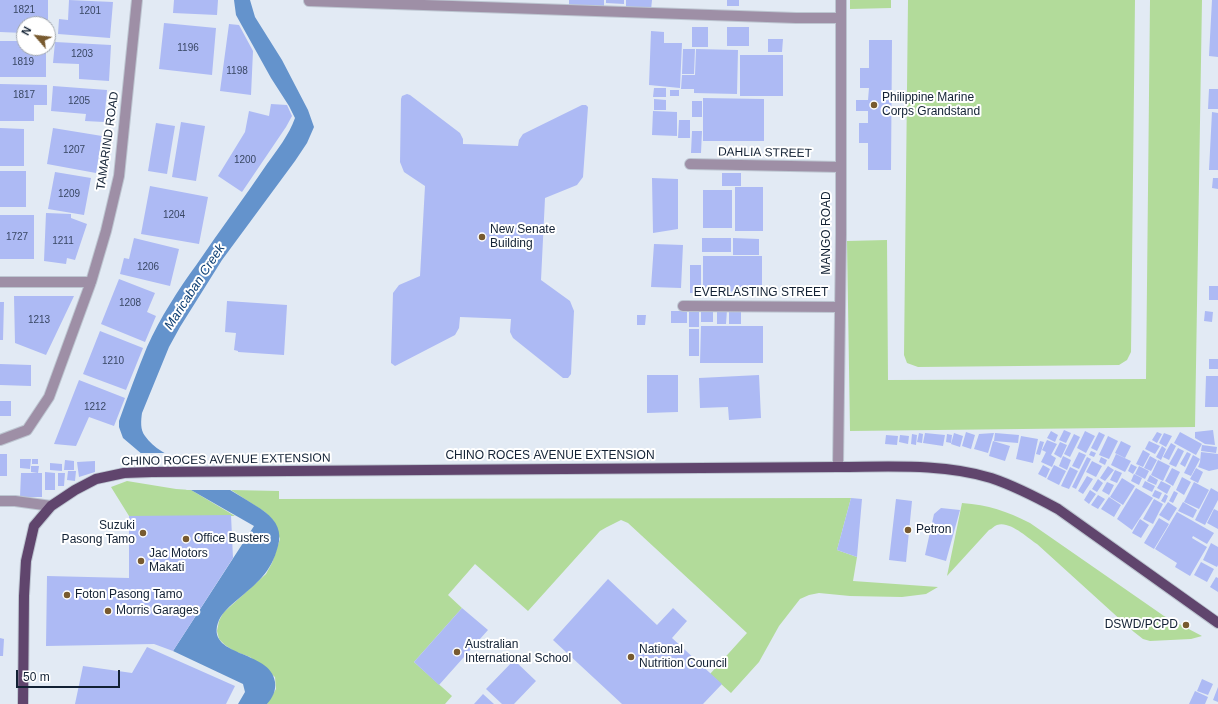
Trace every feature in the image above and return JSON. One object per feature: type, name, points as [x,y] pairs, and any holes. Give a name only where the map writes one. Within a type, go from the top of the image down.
[{"type":"main road","name":"CHINO ROCES AVENUE EXTENSION","points":[[23,704],[24,596],[26,561],[34,526],[51,506],[75,490],[96,479],[124,473],[838,467],[950,470],[989,478],[1023,490],[1058,509],[1218,623]]},
{"type":"street","name":"TAMARIND ROAD","points":[[0,440],[27,430],[49,397],[91,282],[106,231],[119,176],[137,0]]},
{"type":"street","name":"MANGO ROAD","points":[[838,467],[841,234],[841,0]]},
{"type":"street","points":[[309,1],[386,2],[796,18],[841,18]]},
{"type":"street","name":"DAHLIA STREET","points":[[690,164],[840,167]]},
{"type":"street","points":[[0,282],[91,282]]},
{"type":"street","name":"EVERLASTING STREET","points":[[683,306],[840,307]]},
{"type":"street","points":[[0,501],[14,501],[51,506]]},
{"type":"green space","points":[[850,0],[891,0],[891,8],[850,9]]},
{"type":"green space","points":[[908,0],[1135,0],[1131,352],[1127,360],[1119,365],[918,367],[907,363],[904,355]]},
{"type":"green space","points":[[1150,0],[1202,0],[1195,427],[850,431],[847,241],[887,240],[888,380],[1146,379]]},
{"type":"green space","points":[[127,481],[191,490],[235,516],[129,516],[111,487]]},
{"type":"green space","points":[[231,490],[279,491],[279,499],[851,498],[837,550],[857,557],[853,581],[938,587],[926,594],[902,597],[850,596],[819,593],[800,599],[779,626],[759,662],[731,693],[710,674],[747,633],[628,523],[621,520],[600,531],[528,611],[475,564],[448,595],[462,608],[414,662],[452,696],[445,704],[267,704],[276,689],[275,677],[250,657],[234,651],[225,645],[219,639],[217,631],[219,621],[223,613],[266,574],[272,563],[280,539],[273,520],[265,512]]},
{"type":"green space","points":[[962,503],[981,505],[997,509],[1030,523],[1164,616],[1202,636],[1191,639],[1150,641],[1143,639],[1037,544],[1018,530],[1007,525],[997,525],[989,530],[947,576]]},
{"type":"water","name":"Maricaban Creek","points":[[234,0],[250,0],[255,17],[282,60],[308,110],[314,127],[307,143],[295,161],[222,260],[180,327],[169,347],[142,413],[141,425],[145,436],[157,448],[260,508],[273,519],[278,527],[278,546],[267,570],[257,583],[227,609],[219,620],[217,632],[220,641],[229,648],[262,664],[271,671],[275,682],[275,688],[267,704],[238,704],[245,692],[243,684],[173,651],[254,526],[191,490],[143,455],[123,438],[119,427],[119,421],[143,356],[152,336],[170,304],[282,142],[290,130],[295,118],[236,15]]},
{"type":"pier","points":[[138,453],[169,453],[234,490],[187,490]]},
{"type":"building","points":[[0,0],[48,0],[48,16],[16,16],[16,33],[0,32]]},
{"type":"building","points":[[69,0],[113,2],[110,38],[58,34],[59,19],[68,20]]},
{"type":"building","points":[[174,0],[218,0],[217,15],[173,13]]},
{"type":"building","points":[[569,0],[604,0],[604,9],[569,9]]},
{"type":"building","points":[[606,0],[624,0],[624,4],[606,3]]},
{"type":"building","points":[[626,0],[652,0],[651,10],[626,9]]},
{"type":"building","points":[[727,0],[739,0],[739,6],[727,6]]},
{"type":"building","points":[[1212,0],[1218,0],[1218,57],[1209,56]]},
{"type":"building","points":[[164,23],[216,28],[212,75],[159,69]]},
{"type":"building","points":[[229,24],[239,25],[253,51],[251,95],[220,91]]},
{"type":"building","points":[[692,27],[708,27],[708,47],[692,47]]},
{"type":"building","points":[[727,27],[749,27],[749,46],[727,46]]},
{"type":"building","points":[[651,31],[664,32],[664,43],[682,43],[680,88],[649,85]]},
{"type":"building","points":[[768,39],[783,39],[782,52],[768,52]]},
{"type":"building","name":"Philippine Marine Corps Grandstand","points":[[869,40],[892,40],[891,170],[868,170],[868,143],[859,143],[859,123],[868,123],[868,111],[856,111],[856,100],[868,100],[869,88],[860,88],[860,68],[869,68]]},
{"type":"building","points":[[0,41],[16,41],[16,56],[46,56],[46,77],[0,77]]},
{"type":"building","points":[[56,42],[111,45],[109,81],[79,79],[79,64],[53,63],[54,56],[56,56]]},
{"type":"building","points":[[683,49],[695,49],[694,74],[682,74]]},
{"type":"building","points":[[696,49],[738,50],[737,94],[694,93],[694,89],[681,89],[682,75],[695,75]]},
{"type":"building","points":[[740,55],[783,55],[783,96],[740,96]]},
{"type":"building","points":[[0,84],[47,85],[47,105],[34,105],[34,121],[0,121]]},
{"type":"building","points":[[53,86],[107,90],[104,122],[85,121],[86,114],[51,111]]},
{"type":"building","points":[[654,88],[666,88],[666,97],[653,97]]},
{"type":"building","points":[[1209,89],[1218,89],[1218,109],[1208,109]]},
{"type":"building","points":[[670,90],[679,90],[679,96],[670,96]]},
{"type":"building","name":"New Senate Building","points":[[407,94],[460,133],[463,139],[463,144],[518,146],[519,140],[523,134],[582,105],[586,105],[588,107],[583,177],[577,185],[545,198],[541,280],[570,301],[574,311],[571,374],[568,378],[563,378],[513,338],[510,332],[511,319],[460,317],[459,328],[455,335],[395,366],[391,363],[393,293],[399,285],[420,276],[425,186],[404,172],[400,162],[401,99],[402,96]]},
{"type":"building","points":[[703,98],[764,99],[764,141],[703,141]]},
{"type":"building","points":[[654,99],[666,100],[666,110],[654,110]]},
{"type":"building","points":[[692,101],[702,101],[702,117],[692,117]]},
{"type":"building","points":[[271,104],[287,105],[292,116],[242,192],[218,176],[245,132],[249,111],[269,116]]},
{"type":"building","points":[[653,111],[677,112],[677,136],[652,135]]},
{"type":"building","points":[[1212,112],[1218,113],[1218,170],[1209,170]]},
{"type":"building","points":[[679,120],[690,120],[690,138],[678,138]]},
{"type":"building","points":[[181,122],[205,126],[196,181],[172,177]]},
{"type":"building","points":[[156,123],[175,126],[167,174],[148,171]]},
{"type":"building","points":[[0,128],[24,129],[24,166],[0,166]]},
{"type":"building","points":[[53,128],[102,136],[96,173],[47,164]]},
{"type":"building","points":[[692,131],[702,131],[701,153],[691,153]]},
{"type":"building","points":[[0,171],[26,171],[26,207],[0,207]]},
{"type":"building","points":[[55,172],[91,178],[84,215],[48,209]]},
{"type":"building","points":[[722,173],[741,173],[741,186],[722,186]]},
{"type":"building","points":[[652,178],[678,179],[678,229],[653,233]]},
{"type":"building","points":[[1213,178],[1218,178],[1218,189],[1212,188]]},
{"type":"building","points":[[150,186],[208,197],[199,244],[141,234]]},
{"type":"building","points":[[735,187],[763,187],[763,231],[735,231]]},
{"type":"building","points":[[703,190],[732,190],[732,228],[703,228]]},
{"type":"building","points":[[46,213],[71,214],[71,218],[87,224],[75,260],[67,258],[66,264],[44,261]]},
{"type":"building","points":[[0,215],[34,215],[34,259],[0,259]]},
{"type":"building","points":[[134,238],[179,249],[170,286],[120,274],[124,258],[129,259]]},
{"type":"building","points":[[702,238],[731,238],[731,252],[702,252]]},
{"type":"building","points":[[733,238],[759,239],[759,255],[733,255]]},
{"type":"building","points":[[654,244],[683,245],[681,288],[651,287]]},
{"type":"building","points":[[703,256],[762,256],[762,292],[703,291]]},
{"type":"building","points":[[690,265],[701,265],[701,293],[690,293]]},
{"type":"building","points":[[119,279],[155,293],[147,312],[156,316],[145,342],[101,324]]},
{"type":"building","points":[[1209,286],[1218,286],[1218,300],[1209,300]]},
{"type":"building","points":[[14,296],[74,296],[46,355],[15,343]]},
{"type":"building","points":[[227,301],[287,305],[284,355],[238,352],[234,350],[236,333],[225,332]]},
{"type":"building","points":[[0,302],[4,302],[3,340],[0,340]]},
{"type":"building","points":[[717,310],[727,310],[726,324],[717,324]]},
{"type":"building","points":[[671,311],[687,311],[687,323],[671,323]]},
{"type":"building","points":[[689,311],[699,311],[699,327],[689,327]]},
{"type":"building","points":[[701,311],[713,311],[713,322],[701,322]]},
{"type":"building","points":[[1205,311],[1213,312],[1212,322],[1204,321]]},
{"type":"building","points":[[729,312],[741,312],[741,324],[729,324]]},
{"type":"building","points":[[637,315],[646,315],[645,325],[637,325]]},
{"type":"building","points":[[701,326],[763,326],[763,363],[700,363]]},
{"type":"building","points":[[689,329],[699,329],[699,356],[689,356]]},
{"type":"building","points":[[100,331],[143,348],[126,390],[83,374]]},
{"type":"building","points":[[1209,359],[1218,359],[1218,369],[1209,369]]},
{"type":"building","points":[[0,364],[31,365],[31,386],[0,385]]},
{"type":"building","points":[[647,375],[678,375],[678,412],[647,413]]},
{"type":"building","points":[[759,375],[761,418],[729,420],[728,407],[700,408],[699,378]]},
{"type":"building","points":[[1206,376],[1218,376],[1218,407],[1205,407]]},
{"type":"building","points":[[79,380],[125,398],[114,426],[89,417],[76,446],[54,444]]},
{"type":"building","points":[[0,401],[11,401],[11,416],[0,416]]},
{"type":"building","points":[[1064,430],[1071,433],[1066,443],[1059,440]]},
{"type":"building","points":[[1213,430],[1215,445],[1205,444],[1195,438],[1195,432]]},
{"type":"building","points":[[1051,431],[1058,435],[1055,442],[1047,438]]},
{"type":"building","points":[[1085,431],[1095,436],[1086,453],[1077,448]]},
{"type":"building","points":[[966,432],[975,435],[971,449],[962,446]]},
{"type":"building","points":[[1099,432],[1105,435],[1097,451],[1091,448]]},
{"type":"building","points":[[1157,432],[1162,434],[1157,443],[1152,440]]},
{"type":"building","points":[[1180,432],[1202,444],[1196,455],[1174,443]]},
{"type":"building","points":[[919,433],[923,434],[922,443],[917,442]]},
{"type":"building","points":[[925,433],[945,435],[943,446],[923,443]]},
{"type":"building","points":[[954,433],[963,436],[960,447],[951,444]]},
{"type":"building","points":[[994,433],[988,453],[974,449],[979,434]]},
{"type":"building","points":[[995,433],[1019,435],[1018,443],[994,441]]},
{"type":"building","points":[[1164,433],[1172,436],[1166,447],[1159,443]]},
{"type":"building","points":[[912,434],[917,435],[916,445],[911,444]]},
{"type":"building","points":[[947,434],[952,435],[951,443],[946,442]]},
{"type":"building","points":[[1074,434],[1080,437],[1070,457],[1064,454]]},
{"type":"building","points":[[886,435],[898,436],[897,445],[885,444]]},
{"type":"building","points":[[900,435],[909,436],[908,444],[899,442]]},
{"type":"building","points":[[1021,436],[1038,439],[1033,463],[1016,459]]},
{"type":"building","points":[[1108,436],[1118,441],[1109,459],[1099,455]]},
{"type":"building","points":[[1047,440],[1057,444],[1051,455],[1056,458],[1052,467],[1041,462],[1046,452],[1042,450]]},
{"type":"building","points":[[993,441],[1010,446],[1005,461],[989,456]]},
{"type":"building","points":[[1040,441],[1044,442],[1040,455],[1036,454]]},
{"type":"building","points":[[1121,441],[1131,446],[1125,458],[1115,453]]},
{"type":"building","points":[[1149,441],[1160,446],[1155,454],[1145,449]]},
{"type":"building","points":[[1060,442],[1067,445],[1061,458],[1054,454]]},
{"type":"building","points":[[1171,443],[1176,446],[1169,460],[1163,457]]},
{"type":"building","points":[[1202,445],[1217,447],[1216,453],[1201,451]]},
{"type":"building","points":[[1162,446],[1166,449],[1161,460],[1156,457]]},
{"type":"building","points":[[1178,448],[1184,451],[1176,467],[1169,464]]},
{"type":"building","points":[[1143,450],[1150,454],[1143,467],[1136,464]]},
{"type":"building","points":[[1091,451],[1096,453],[1094,457],[1089,455]]},
{"type":"building","points":[[1079,452],[1086,455],[1079,469],[1072,466]]},
{"type":"building","points":[[1187,452],[1191,454],[1185,467],[1180,464]]},
{"type":"building","points":[[1201,452],[1218,454],[1218,469],[1209,471],[1198,467]]},
{"type":"building","points":[[0,454],[7,454],[7,476],[0,476]]},
{"type":"building","points":[[1116,454],[1131,461],[1125,472],[1111,465]]},
{"type":"building","points":[[1193,455],[1200,459],[1191,476],[1184,473]]},
{"type":"building","points":[[1063,456],[1071,460],[1067,470],[1059,466]]},
{"type":"building","points":[[1150,456],[1157,460],[1151,471],[1144,468]]},
{"type":"building","points":[[1087,457],[1091,459],[1076,489],[1072,487]]},
{"type":"building","points":[[1101,457],[1107,460],[1105,465],[1099,462]]},
{"type":"building","points":[[20,459],[31,459],[30,469],[20,468]]},
{"type":"building","points":[[32,459],[38,459],[38,464],[32,464]]},
{"type":"building","points":[[65,460],[74,461],[74,470],[64,470]]},
{"type":"building","points":[[1158,460],[1170,466],[1163,481],[1151,475]]},
{"type":"building","points":[[95,461],[95,472],[79,477],[77,462]]},
{"type":"building","points":[[1092,461],[1102,466],[1096,477],[1086,472]]},
{"type":"building","points":[[50,463],[62,464],[62,471],[50,470]]},
{"type":"building","points":[[1131,464],[1137,467],[1133,474],[1128,471]]},
{"type":"building","points":[[1043,465],[1050,469],[1046,478],[1038,474]]},
{"type":"building","points":[[1054,465],[1066,471],[1059,485],[1047,479]]},
{"type":"building","points":[[31,466],[39,466],[38,473],[31,472]]},
{"type":"building","points":[[1108,466],[1114,470],[1105,481],[1100,478]]},
{"type":"building","points":[[1139,466],[1149,471],[1145,479],[1135,474]]},
{"type":"building","points":[[1070,467],[1078,471],[1069,489],[1061,486]]},
{"type":"building","points":[[1172,468],[1180,472],[1173,486],[1165,481]]},
{"type":"building","points":[[1196,468],[1203,472],[1198,483],[1190,479]]},
{"type":"building","points":[[1115,470],[1122,473],[1117,483],[1110,480]]},
{"type":"building","points":[[68,471],[76,471],[75,481],[67,480]]},
{"type":"building","points":[[45,472],[55,473],[55,490],[45,490]]},
{"type":"building","points":[[21,473],[42,473],[42,497],[20,497]]},
{"type":"building","points":[[58,473],[65,473],[64,486],[58,486]]},
{"type":"building","points":[[1134,474],[1142,478],[1139,485],[1131,481]]},
{"type":"building","points":[[1150,475],[1158,480],[1156,485],[1147,481]]},
{"type":"building","points":[[1087,476],[1093,479],[1083,494],[1078,491]]},
{"type":"building","points":[[1182,477],[1191,482],[1184,495],[1176,490]]},
{"type":"building","points":[[1122,478],[1135,486],[1123,505],[1110,497]]},
{"type":"building","points":[[1098,479],[1103,483],[1097,492],[1092,489]]},
{"type":"building","points":[[1145,481],[1155,486],[1152,492],[1142,487]]},
{"type":"building","points":[[1161,481],[1171,486],[1167,494],[1157,488]]},
{"type":"building","points":[[1107,482],[1114,485],[1109,495],[1102,491]]},
{"type":"building","points":[[1194,482],[1209,490],[1199,509],[1184,502]]},
{"type":"building","points":[[1136,488],[1153,498],[1132,530],[1117,519]]},
{"type":"building","points":[[1211,488],[1218,492],[1218,500],[1205,525],[1195,520]]},
{"type":"building","points":[[1090,490],[1096,494],[1089,504],[1084,500]]},
{"type":"building","points":[[1155,490],[1162,493],[1159,499],[1152,496]]},
{"type":"building","points":[[1174,491],[1178,493],[1173,503],[1169,501]]},
{"type":"building","points":[[1165,494],[1168,496],[1165,503],[1161,501]]},
{"type":"building","points":[[1098,495],[1105,499],[1098,509],[1091,505]]},
{"type":"building","points":[[1109,497],[1121,505],[1114,517],[1101,509]]},
{"type":"building","points":[[851,498],[862,499],[857,557],[837,550]]},
{"type":"building","points":[[896,499],[912,501],[906,562],[889,560]]},
{"type":"building","points":[[1154,499],[1163,504],[1153,524],[1143,519]]},
{"type":"building","points":[[1168,502],[1177,508],[1169,521],[1159,515]]},
{"type":"building","points":[[1183,502],[1197,510],[1193,518],[1178,511]]},
{"type":"building","points":[[941,508],[960,510],[946,561],[925,555],[934,514]]},
{"type":"building","points":[[1214,509],[1218,511],[1218,529],[1207,523]]},
{"type":"building","points":[[1177,512],[1214,533],[1207,544],[1193,536],[1192,538],[1207,547],[1190,576],[1175,567],[1177,563],[1155,549]]},
{"type":"building","points":[[231,515],[233,558],[173,651],[154,644],[46,646],[47,576],[129,578],[129,516]]},
{"type":"building","points":[[1159,518],[1169,524],[1154,549],[1144,543]]},
{"type":"building","points":[[1140,519],[1149,525],[1141,538],[1132,533]]},
{"type":"building","points":[[1211,543],[1218,547],[1217,567],[1203,560]]},
{"type":"building","points":[[1201,562],[1214,569],[1207,582],[1194,575]]},
{"type":"building","points":[[1216,577],[1218,578],[1218,592],[1210,587]]},
{"type":"building","name":"National Nutrition Council","points":[[608,579],[657,625],[673,608],[687,621],[672,638],[722,684],[703,704],[622,704],[553,640]]},
{"type":"building","name":"Australian International School","points":[[462,608],[488,630],[439,685],[414,662]]},
{"type":"building","points":[[0,638],[4,639],[3,656],[0,656]]},
{"type":"building","points":[[147,647],[235,686],[226,704],[75,704],[83,666],[132,673]]},
{"type":"building","points":[[514,660],[536,681],[514,704],[502,704],[486,689]]},
{"type":"building","points":[[1202,679],[1213,684],[1208,695],[1197,691]]},
{"type":"building","points":[[1218,687],[1218,702],[1213,700]]},
{"type":"building","points":[[1195,691],[1208,697],[1205,704],[1189,704]]},
{"type":"building","points":[[483,694],[494,704],[474,704]]},
{"type":"place","name":"Philippine Marine Corps Grandstand","points":[[874,105]]},
{"type":"place","name":"New Senate Building","points":[[482,237]]},
{"type":"place","name":"Petron","points":[[908,530]]},
{"type":"place","name":"Suzuki Pasong Tamo","points":[[143,533]]},
{"type":"place","name":"Office Busters","points":[[186,539]]},
{"type":"place","name":"Jac Motors Makati","points":[[141,561]]},
{"type":"place","name":"Foton Pasong Tamo","points":[[67,595]]},
{"type":"place","name":"Morris Garages","points":[[108,611]]},
{"type":"place","name":"DSWD/PCPD","points":[[1186,625]]},
{"type":"place","name":"Australian International School","points":[[457,652]]},
{"type":"place","name":"National Nutrition Council","points":[[631,657]]}]
